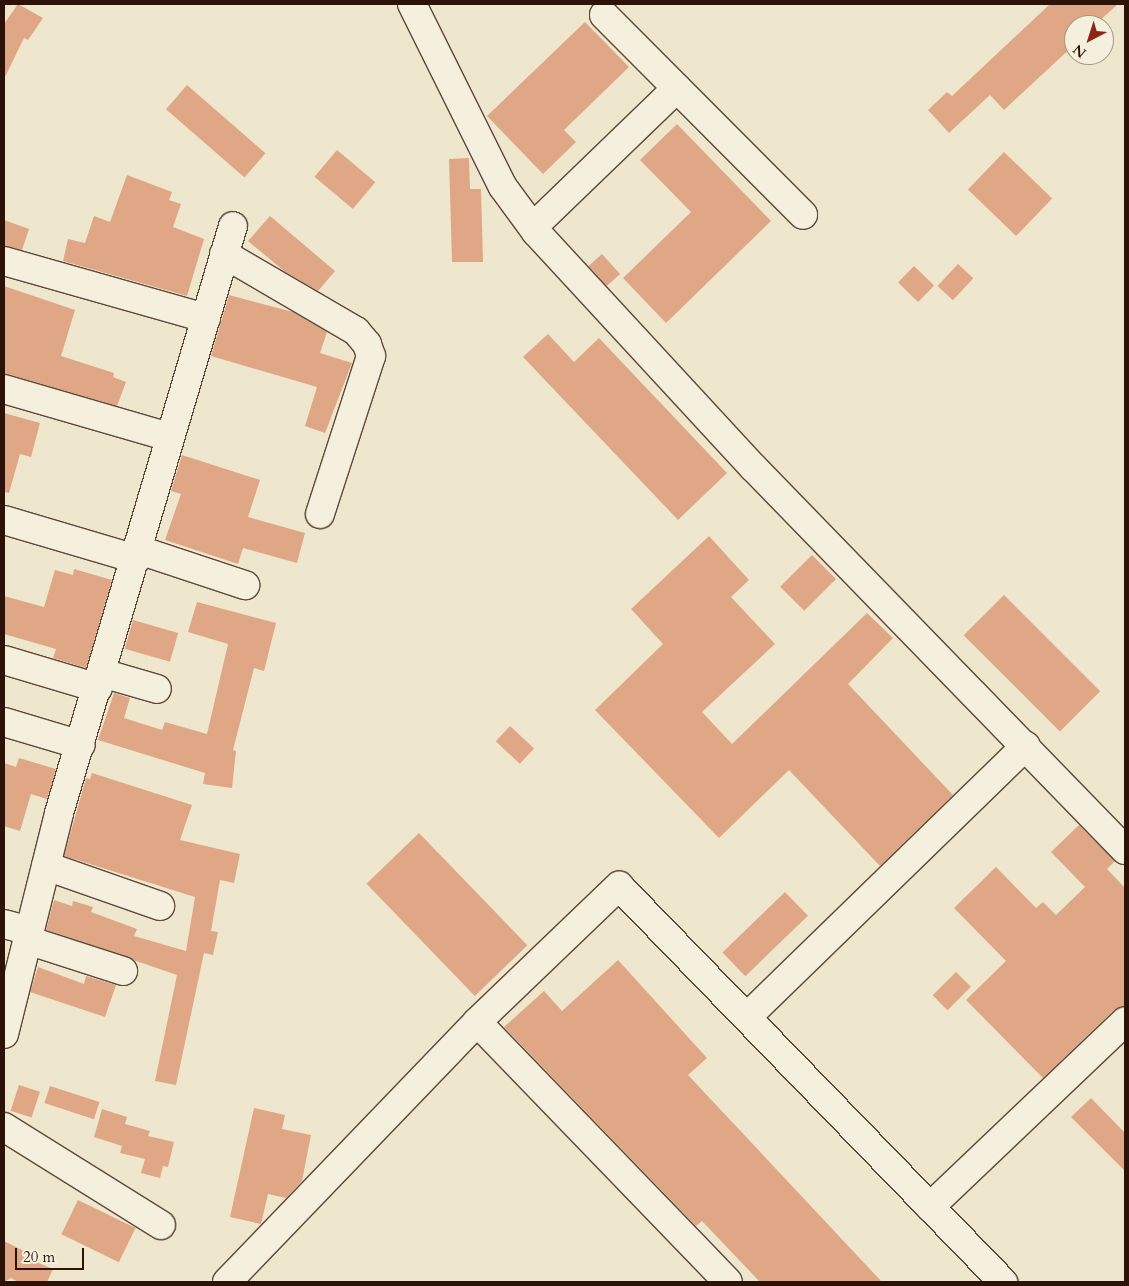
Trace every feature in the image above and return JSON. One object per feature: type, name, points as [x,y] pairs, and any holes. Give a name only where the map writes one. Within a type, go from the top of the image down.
[{"type":"street","points":[[412,4],[503,188],[532,227],[753,467],[1125,850]]},
{"type":"street","points":[[604,15],[803,215]]},
{"type":"street","points":[[532,227],[677,88]]},
{"type":"street","points":[[4,1034],[46,866],[138,554],[169,437],[233,226]]},
{"type":"street","points":[[224,254],[356,331],[367,344],[371,356],[320,514]]},
{"type":"street","points":[[4,261],[206,318]]},
{"type":"street","points":[[4,389],[169,437]]},
{"type":"street","points":[[4,520],[138,554],[245,585]]},
{"type":"street","points":[[4,660],[100,681],[157,690]]},
{"type":"street","points":[[4,722],[81,745]]},
{"type":"street","points":[[747,1017],[1026,746]]},
{"type":"street","points":[[46,866],[160,906]]},
{"type":"street","points":[[227,1282],[477,1022],[619,886],[1003,1282]]},
{"type":"street","points":[[4,924],[28,936],[123,971]]},
{"type":"street","points":[[930,1207],[1125,1021]]},
{"type":"street","points":[[477,1022],[728,1282]]},
{"type":"street","points":[[4,1127],[162,1225]]},
{"type":"building","points":[[18,4],[43,18],[28,40],[24,38],[4,79],[4,24]]},
{"type":"building","points":[[1050,4],[1118,4],[1106,15],[1064,15],[1064,54],[1004,110],[990,95],[949,133],[928,110],[947,92],[952,96]]},
{"type":"building","points":[[585,22],[629,67],[564,130],[576,142],[543,174],[487,116]]},
{"type":"building","points":[[187,85],[265,153],[244,177],[166,109]]},
{"type":"building","points":[[677,124],[771,221],[666,323],[623,278],[691,212],[640,160]]},
{"type":"building","points":[[337,150],[375,182],[353,209],[315,177]]},
{"type":"building","points":[[1004,152],[1052,199],[1016,236],[968,189]]},
{"type":"building","points":[[469,158],[470,189],[481,189],[483,262],[452,262],[449,159]]},
{"type":"building","points":[[127,175],[172,192],[169,200],[181,204],[173,227],[204,239],[187,296],[63,261],[68,239],[85,243],[94,216],[110,222]]},
{"type":"building","points":[[270,216],[335,271],[318,291],[284,271],[248,241]]},
{"type":"building","points":[[4,220],[29,229],[22,250],[4,246]]},
{"type":"building","points":[[602,254],[620,274],[607,286],[589,266]]},
{"type":"building","points":[[958,264],[973,278],[953,300],[938,286]]},
{"type":"building","points":[[914,266],[934,285],[918,302],[898,283]]},
{"type":"building","points":[[4,286],[75,310],[61,356],[114,373],[113,377],[126,382],[117,406],[4,373]]},
{"type":"building","points":[[229,295],[293,312],[327,332],[320,353],[352,363],[325,433],[305,426],[317,387],[211,356]]},
{"type":"building","points":[[548,334],[574,362],[599,338],[727,473],[678,520],[523,357]]},
{"type":"building","points":[[4,413],[40,423],[31,457],[20,454],[9,493],[4,492]]},
{"type":"building","points":[[182,455],[260,480],[248,517],[305,533],[297,563],[243,548],[238,564],[165,540],[181,494],[171,491]]},
{"type":"building","points":[[709,536],[749,580],[731,597],[775,644],[702,712],[732,744],[867,613],[893,638],[848,684],[953,795],[880,866],[789,770],[719,838],[595,710],[663,644],[631,609]]},
{"type":"building","points":[[812,555],[836,579],[804,611],[780,587]]},
{"type":"building","points":[[74,569],[112,580],[86,668],[53,658],[56,649],[4,634],[4,596],[44,607],[55,570],[73,575]]},
{"type":"building","points":[[1004,595],[1100,691],[1060,731],[964,635]]},
{"type":"building","points":[[197,602],[276,623],[264,671],[254,668],[233,750],[236,751],[232,788],[203,784],[205,773],[98,740],[114,693],[130,698],[124,718],[162,730],[165,722],[207,734],[228,644],[188,632]]},
{"type":"building","points":[[133,620],[178,633],[170,662],[125,649]]},
{"type":"building","points":[[510,726],[534,749],[520,764],[496,741]]},
{"type":"building","points":[[19,758],[56,769],[47,799],[31,794],[20,831],[4,826],[4,763],[16,767]]},
{"type":"building","points":[[92,773],[192,805],[180,840],[240,854],[234,883],[220,880],[211,931],[218,932],[213,955],[204,953],[176,1085],[155,1081],[177,975],[46,930],[54,900],[72,906],[73,901],[93,907],[91,912],[137,929],[134,936],[186,951],[195,897],[64,856],[86,778],[90,779]]},
{"type":"building","points":[[1079,825],[1115,861],[1107,869],[1125,888],[1125,1006],[1114,1010],[1043,1078],[966,1000],[1006,961],[954,908],[996,867],[1036,908],[1043,902],[1056,915],[1085,887],[1051,852]]},
{"type":"building","points":[[419,833],[527,945],[475,996],[366,884]]},
{"type":"building","points":[[785,892],[808,916],[745,976],[722,952]]},
{"type":"building","points":[[618,960],[707,1058],[688,1075],[882,1282],[760,1282],[702,1221],[696,1226],[504,1027],[544,991],[562,1011]]},
{"type":"building","points":[[38,967],[84,984],[86,976],[116,985],[105,1017],[30,992]]},
{"type":"building","points":[[956,972],[971,987],[948,1010],[933,995]]},
{"type":"building","points":[[19,1085],[40,1092],[32,1117],[11,1111]]},
{"type":"building","points":[[50,1086],[99,1102],[94,1119],[44,1103]]},
{"type":"building","points":[[1091,1098],[1125,1133],[1125,1171],[1071,1117]]},
{"type":"building","points":[[254,1108],[285,1115],[282,1129],[311,1135],[302,1181],[286,1198],[268,1194],[261,1224],[230,1217]]},
{"type":"building","points":[[102,1109],[127,1117],[125,1124],[150,1131],[148,1136],[174,1142],[168,1167],[163,1166],[160,1178],[141,1173],[145,1159],[120,1153],[122,1146],[94,1137]]},
{"type":"building","points":[[78,1200],[136,1228],[119,1262],[61,1234]]},
{"type":"building","points":[[4,1241],[24,1251],[22,1256],[53,1269],[47,1282],[18,1282],[11,1278],[4,1282]]}]
